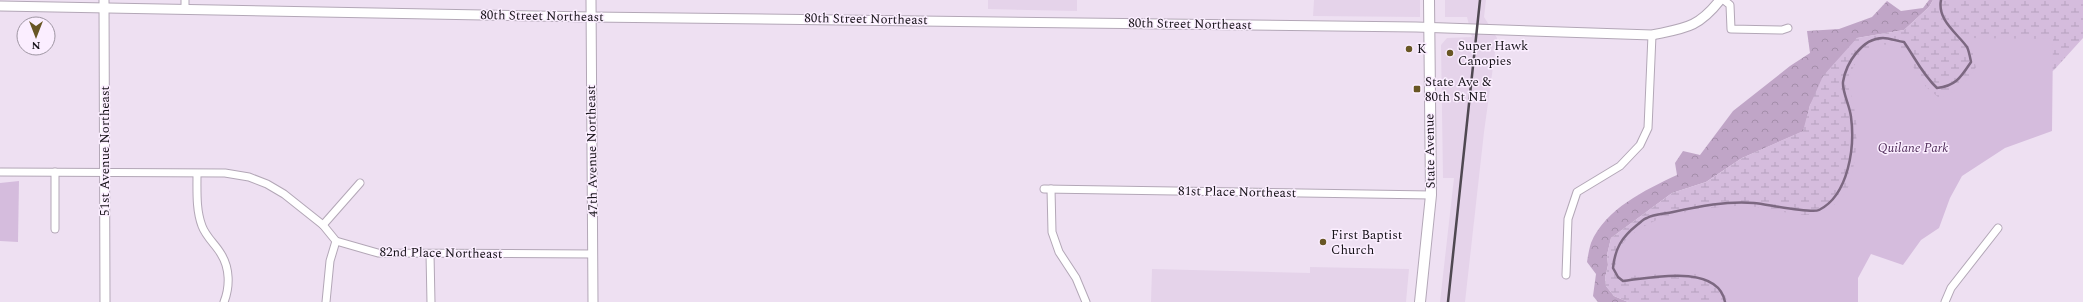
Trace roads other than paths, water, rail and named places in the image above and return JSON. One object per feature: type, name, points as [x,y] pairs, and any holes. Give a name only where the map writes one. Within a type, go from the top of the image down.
[{"type":"main road","name":"State Avenue","points":[[1420,302],[1431,195],[1429,0]]},
{"type":"street","name":"47th Avenue Northeast","points":[[591,0],[594,302]]},
{"type":"street","name":"80th Street Northeast","points":[[0,6],[104,4],[185,5],[591,17],[1429,27],[1652,35],[1686,28],[1696,24],[1707,16],[1720,0]]},
{"type":"street","points":[[1724,0],[1730,5],[1731,29],[1782,30],[1788,28]]},
{"type":"street","name":"51st Avenue Northeast","points":[[104,4],[105,302]]},
{"type":"street","points":[[1566,275],[1568,219],[1577,192],[1620,166],[1640,145],[1648,128],[1652,35]]},
{"type":"street","points":[[0,172],[225,174],[249,177],[267,184],[284,194],[323,225],[336,241],[330,261],[326,302]]},
{"type":"street","points":[[55,172],[55,228]]},
{"type":"street","points":[[197,174],[197,205],[202,227],[222,255],[227,269],[228,292],[224,302]]},
{"type":"street","points":[[323,225],[360,183]]},
{"type":"street","name":"81st Place Northeast","points":[[1086,302],[1076,278],[1059,252],[1052,232],[1048,189],[1431,195]]},
{"type":"street","points":[[1946,302],[1951,288],[1998,228]]},
{"type":"street","name":"82nd Place Northeast","points":[[336,241],[378,253],[594,254]]},
{"type":"street","points":[[430,254],[432,302]]},
{"type":"waterway","points":[[1725,302],[1720,290],[1710,282],[1697,277],[1665,276],[1623,281],[1618,277],[1613,268],[1615,255],[1620,244],[1627,234],[1643,220],[1656,215],[1723,203],[1754,203],[1807,211],[1819,210],[1829,203],[1843,182],[1851,155],[1851,117],[1843,82],[1851,60],[1862,47],[1868,42],[1883,38],[1904,42],[1923,72],[1937,88],[1944,87],[1957,80],[1971,62],[1967,47],[1949,26],[1942,14],[1941,0]]},
{"type":"railway","points":[[1448,302],[1480,0]]},
{"type":"place","name":"K","points":[[1409,49]]},
{"type":"place","name":"Super Hawk Canopies","points":[[1450,53]]},
{"type":"place","name":"State Ave & 80th St NE","points":[[1417,89]]},
{"type":"place","name":"First Baptist Church","points":[[1323,242]]},
{"type":"park label","name":"Quilane Park","points":[[1913,148]]}]
